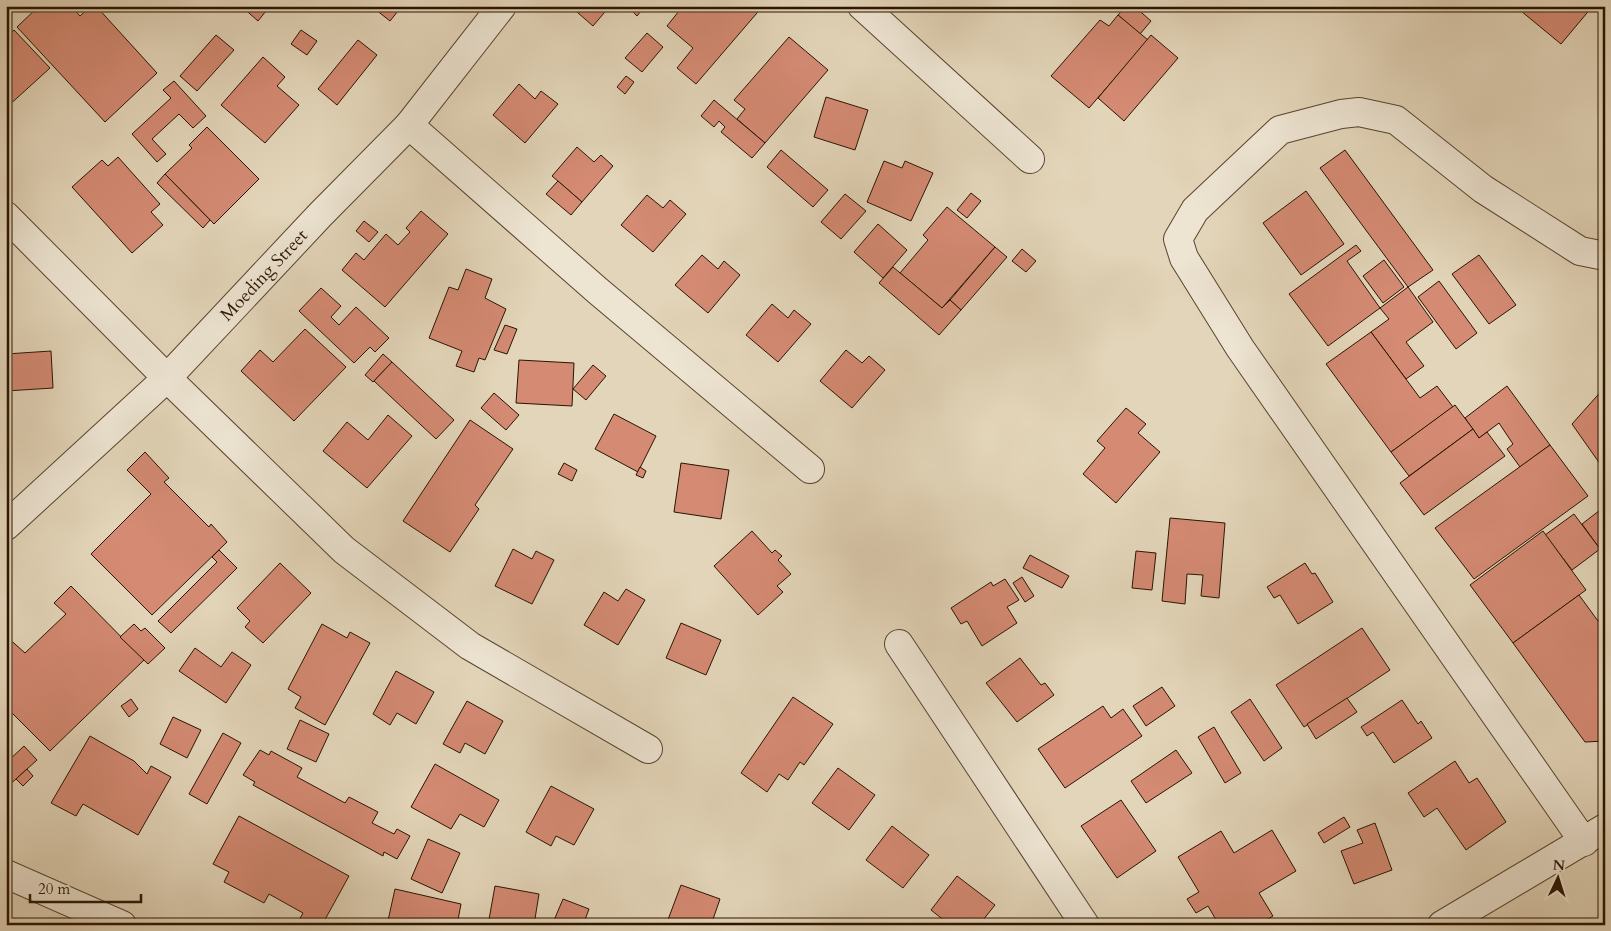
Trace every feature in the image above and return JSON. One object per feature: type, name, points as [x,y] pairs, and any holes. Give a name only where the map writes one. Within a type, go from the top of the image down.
[{"type":"street","name":"Moeding Street","points":[[6,526],[167,378],[320,215],[409,125],[502,6]]},
{"type":"street","points":[[862,6],[1030,159]]},
{"type":"street","points":[[1442,925],[1594,835],[1240,348],[1184,258],[1178,239],[1196,210],[1280,130],[1341,114],[1359,112],[1396,120],[1483,190],[1580,251],[1605,256]]},
{"type":"street","points":[[409,125],[598,291],[810,469]]},
{"type":"street","points":[[6,216],[167,378],[344,550],[470,646],[648,749]]},
{"type":"street","points":[[899,644],[1085,925]]},
{"type":"street","points":[[6,874],[122,925]]},
{"type":"building","points":[[39,6],[71,6],[80,16],[91,6],[96,6],[157,73],[105,122],[17,27]]},
{"type":"building","points":[[241,6],[270,6],[258,21]]},
{"type":"building","points":[[371,6],[402,6],[390,21]]},
{"type":"building","points":[[570,6],[610,6],[593,26]]},
{"type":"building","points":[[627,6],[645,6],[637,16]]},
{"type":"building","points":[[683,6],[763,6],[696,84],[677,68],[693,48],[667,26]]},
{"type":"building","points":[[1126,6],[1134,6],[1151,21],[1140,34],[1118,15]]},
{"type":"building","points":[[1524,6],[1592,7],[1561,44],[1521,11]]},
{"type":"building","points":[[1118,15],[1148,40],[1089,108],[1051,76],[1100,20],[1109,26]]},
{"type":"building","points":[[14,30],[50,68],[6,108],[6,38]]},
{"type":"building","points":[[301,30],[317,41],[307,55],[291,44]]},
{"type":"building","points":[[647,33],[663,47],[642,72],[625,58]]},
{"type":"building","points":[[216,35],[234,50],[197,91],[180,76]]},
{"type":"building","points":[[1151,35],[1178,58],[1124,121],[1098,98]]},
{"type":"building","points":[[789,37],[828,70],[765,143],[737,119],[745,109],[734,100]]},
{"type":"building","points":[[358,40],[377,55],[337,105],[318,89]]},
{"type":"building","points":[[263,57],[285,77],[277,86],[299,105],[265,143],[221,105]]},
{"type":"building","points":[[626,76],[634,82],[625,94],[617,87]]},
{"type":"building","points":[[174,81],[206,116],[193,128],[179,114],[152,139],[166,154],[157,162],[132,134],[171,98],[163,90]]},
{"type":"building","points":[[519,84],[535,99],[541,91],[558,104],[525,143],[493,115]]},
{"type":"building","points":[[826,97],[868,110],[855,150],[814,137]]},
{"type":"building","points":[[714,100],[765,143],[752,158],[721,132],[725,127],[719,121],[714,127],[701,116]]},
{"type":"building","points":[[207,127],[259,179],[214,224],[165,174],[192,148],[189,145]]},
{"type":"building","points":[[577,147],[594,162],[601,155],[613,166],[582,202],[552,176]]},
{"type":"building","points":[[781,150],[828,190],[813,207],[767,167]]},
{"type":"building","points":[[1345,150],[1433,270],[1408,287],[1320,168]]},
{"type":"building","points":[[118,157],[160,204],[151,212],[163,225],[132,253],[72,187],[102,160],[108,166]]},
{"type":"building","points":[[884,161],[902,168],[905,161],[933,173],[911,221],[867,202]]},
{"type":"building","points":[[165,174],[210,220],[203,228],[157,183]]},
{"type":"building","points":[[558,181],[582,202],[571,215],[546,194]]},
{"type":"building","points":[[1306,191],[1344,244],[1301,275],[1263,223]]},
{"type":"building","points":[[971,193],[981,201],[967,218],[957,210]]},
{"type":"building","points":[[845,194],[866,211],[841,239],[821,222]]},
{"type":"building","points":[[647,195],[663,208],[670,200],[686,214],[653,252],[621,225]]},
{"type":"building","points":[[947,207],[995,247],[942,308],[900,273],[928,240],[923,235]]},
{"type":"building","points":[[421,211],[448,234],[385,307],[342,270],[356,253],[364,260],[386,234],[398,245],[410,232],[406,228]]},
{"type":"building","points":[[364,221],[378,232],[369,242],[356,231]]},
{"type":"building","points":[[878,224],[907,250],[883,278],[854,252]]},
{"type":"building","points":[[1356,245],[1361,251],[1347,261],[1380,308],[1328,346],[1289,294]]},
{"type":"building","points":[[995,247],[1007,257],[961,310],[950,300]]},
{"type":"building","points":[[1022,249],[1036,261],[1026,272],[1012,261]]},
{"type":"building","points":[[702,255],[718,269],[724,261],[740,275],[708,313],[675,285]]},
{"type":"building","points":[[1479,255],[1516,305],[1489,324],[1452,274]]},
{"type":"building","points":[[1384,260],[1404,287],[1383,303],[1363,276]]},
{"type":"building","points":[[893,267],[942,308],[950,300],[961,310],[939,335],[879,283]]},
{"type":"building","points":[[466,269],[492,279],[485,298],[506,309],[485,360],[479,358],[474,372],[456,366],[462,351],[429,338],[449,287],[458,290]]},
{"type":"building","points":[[1439,281],[1477,333],[1456,349],[1418,297]]},
{"type":"building","points":[[1408,287],[1433,322],[1406,342],[1424,366],[1406,379],[1371,332],[1389,319],[1380,308]]},
{"type":"building","points":[[321,288],[341,306],[331,317],[339,325],[356,307],[389,338],[375,352],[370,347],[354,363],[299,311]]},
{"type":"building","points":[[772,304],[788,318],[794,310],[811,324],[778,362],[746,335]]},
{"type":"building","points":[[505,325],[517,329],[507,354],[494,350]]},
{"type":"building","points":[[305,329],[346,367],[294,421],[241,371],[260,350],[273,362]]},
{"type":"building","points":[[1371,332],[1420,398],[1437,386],[1453,407],[1391,452],[1326,364]]},
{"type":"building","points":[[846,350],[862,363],[869,356],[885,370],[852,408],[820,381]]},
{"type":"building","points":[[51,351],[53,388],[6,391],[6,354]]},
{"type":"building","points":[[383,354],[392,362],[373,382],[365,375]]},
{"type":"building","points":[[519,360],[574,363],[572,406],[516,403]]},
{"type":"building","points":[[392,362],[454,420],[436,439],[374,381]]},
{"type":"building","points":[[593,365],[606,376],[586,400],[573,389]]},
{"type":"building","points":[[1507,386],[1550,445],[1520,467],[1507,449],[1513,444],[1499,423],[1479,438],[1465,418]]},
{"type":"building","points":[[1605,387],[1605,471],[1572,424]]},
{"type":"building","points":[[494,393],[519,415],[506,430],[481,408]]},
{"type":"building","points":[[1455,405],[1473,429],[1409,476],[1391,452]]},
{"type":"building","points":[[1126,408],[1146,424],[1138,433],[1160,452],[1116,503],[1083,474],[1105,448],[1097,441]]},
{"type":"building","points":[[614,414],[656,436],[638,472],[595,449]]},
{"type":"building","points":[[388,415],[412,436],[367,488],[323,451],[347,422],[368,440]]},
{"type":"building","points":[[470,420],[513,449],[475,505],[479,509],[450,552],[403,521]]},
{"type":"building","points":[[1473,429],[1479,438],[1487,432],[1505,456],[1424,515],[1400,483]]},
{"type":"building","points":[[1550,445],[1588,496],[1474,579],[1435,528]]},
{"type":"building","points":[[145,452],[169,478],[164,482],[209,527],[211,524],[227,542],[152,615],[91,554],[151,494],[127,470]]},
{"type":"building","points":[[564,463],[577,470],[572,481],[558,474]]},
{"type":"building","points":[[681,463],[729,470],[721,519],[674,512]]},
{"type":"building","points":[[640,467],[646,471],[643,478],[636,475]]},
{"type":"building","points":[[1604,507],[1605,546],[1600,549],[1582,524]]},
{"type":"building","points":[[1574,514],[1600,549],[1572,570],[1545,535]]},
{"type":"building","points":[[1170,518],[1225,523],[1219,598],[1201,596],[1203,575],[1187,574],[1185,604],[1162,601]]},
{"type":"building","points":[[752,531],[772,553],[775,550],[782,556],[778,560],[791,574],[777,586],[783,592],[758,615],[714,566]]},
{"type":"building","points":[[1543,531],[1586,590],[1513,643],[1470,585]]},
{"type":"building","points":[[513,549],[532,559],[536,551],[554,560],[532,604],[495,586]]},
{"type":"building","points":[[219,550],[237,568],[171,633],[158,621],[217,562],[212,557]]},
{"type":"building","points":[[1136,551],[1156,553],[1152,590],[1132,588]]},
{"type":"building","points":[[1030,555],[1069,576],[1062,588],[1023,568]]},
{"type":"building","points":[[280,563],[311,593],[263,643],[245,627],[250,621],[237,608]]},
{"type":"building","points":[[1305,563],[1312,574],[1315,573],[1333,602],[1298,624],[1280,595],[1274,598],[1267,587]]},
{"type":"building","points":[[1022,577],[1034,596],[1025,602],[1013,583]]},
{"type":"building","points":[[1005,579],[1019,600],[1007,607],[1017,623],[982,646],[967,621],[961,624],[951,608],[991,582],[993,586]]},
{"type":"building","points":[[71,586],[144,660],[50,751],[6,707],[6,636],[25,653],[66,614],[54,603]]},
{"type":"building","points":[[626,589],[645,600],[618,645],[584,625],[604,592],[618,601]]},
{"type":"building","points":[[1579,595],[1598,621],[1605,616],[1605,741],[1585,742],[1513,643]]},
{"type":"building","points":[[681,623],[721,640],[706,675],[666,658]]},
{"type":"building","points":[[134,624],[141,631],[145,628],[165,648],[148,664],[120,637]]},
{"type":"building","points":[[322,624],[347,638],[350,632],[370,643],[325,725],[295,708],[301,697],[288,689]]},
{"type":"building","points":[[1362,628],[1390,670],[1304,727],[1276,685]]},
{"type":"building","points":[[195,648],[221,667],[232,652],[251,665],[226,703],[179,671]]},
{"type":"building","points":[[1020,658],[1041,685],[1045,683],[1054,695],[1017,722],[986,683]]},
{"type":"building","points":[[396,671],[434,692],[416,724],[397,713],[390,725],[373,714]]},
{"type":"building","points":[[1162,687],[1175,706],[1146,726],[1133,706]]},
{"type":"building","points":[[793,697],[833,724],[804,765],[800,762],[788,780],[779,774],[767,792],[741,773]]},
{"type":"building","points":[[1347,698],[1357,712],[1316,739],[1307,724]]},
{"type":"building","points":[[131,699],[138,709],[129,717],[121,706]]},
{"type":"building","points":[[1250,699],[1282,748],[1264,761],[1231,712]]},
{"type":"building","points":[[1402,700],[1418,724],[1421,721],[1432,738],[1394,763],[1373,732],[1367,736],[1361,727]]},
{"type":"building","points":[[467,701],[503,721],[485,754],[465,743],[460,753],[443,744]]},
{"type":"building","points":[[1103,706],[1111,718],[1123,709],[1142,736],[1065,788],[1038,749]]},
{"type":"building","points":[[173,717],[201,730],[187,758],[160,744]]},
{"type":"building","points":[[300,720],[329,734],[316,762],[287,749]]},
{"type":"building","points":[[1214,727],[1241,773],[1225,783],[1198,737]]},
{"type":"building","points":[[223,733],[241,743],[207,804],[189,794]]},
{"type":"building","points":[[90,736],[134,761],[147,774],[151,766],[171,777],[138,835],[83,804],[76,816],[51,803]]},
{"type":"building","points":[[24,746],[37,760],[6,788],[6,763]]},
{"type":"building","points":[[260,750],[269,755],[271,751],[302,768],[297,777],[345,803],[349,797],[378,812],[372,823],[394,834],[397,829],[410,836],[397,859],[384,852],[383,856],[253,785],[255,782],[243,775]]},
{"type":"building","points":[[1176,750],[1192,773],[1146,803],[1131,781]]},
{"type":"building","points":[[1455,761],[1469,783],[1477,778],[1506,822],[1466,850],[1437,808],[1424,817],[1408,793]]},
{"type":"building","points":[[435,764],[499,800],[484,827],[460,814],[451,829],[411,807]]},
{"type":"building","points":[[838,768],[875,795],[849,830],[812,803]]},
{"type":"building","points":[[27,769],[33,776],[23,786],[16,779]]},
{"type":"building","points":[[551,786],[594,809],[574,845],[556,836],[551,846],[526,832]]},
{"type":"building","points":[[1121,800],[1156,851],[1117,878],[1081,826]]},
{"type":"building","points":[[239,816],[349,876],[322,925],[303,925],[298,922],[303,913],[269,894],[264,903],[224,882],[229,872],[213,864]]},
{"type":"building","points":[[1344,817],[1350,827],[1324,843],[1318,833]]},
{"type":"building","points":[[1375,823],[1392,870],[1354,884],[1341,851],[1363,843],[1357,830]]},
{"type":"building","points":[[892,826],[929,855],[903,888],[866,860]]},
{"type":"building","points":[[1272,830],[1296,871],[1259,893],[1273,916],[1258,925],[1219,925],[1208,906],[1196,913],[1187,899],[1199,892],[1178,857],[1221,831],[1234,853]]},
{"type":"building","points":[[428,839],[460,853],[442,893],[411,879]]},
{"type":"building","points":[[957,876],[995,905],[979,925],[950,925],[931,910]]},
{"type":"building","points":[[681,885],[720,899],[711,925],[666,925]]},
{"type":"building","points":[[495,886],[539,894],[534,925],[488,925]]},
{"type":"building","points":[[395,889],[461,904],[457,925],[387,925]]},
{"type":"building","points":[[563,899],[589,909],[583,925],[552,925]]}]
